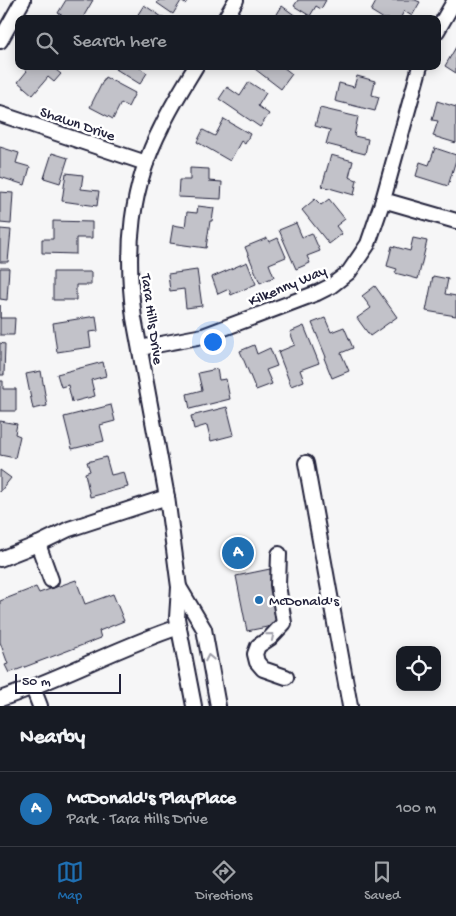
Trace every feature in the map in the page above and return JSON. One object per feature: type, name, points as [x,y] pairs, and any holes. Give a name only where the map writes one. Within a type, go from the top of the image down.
[{"type":"street","points":[[0,42],[23,0]]},
{"type":"street","points":[[227,15],[236,0]]},
{"type":"street","points":[[441,24],[455,0]]},
{"type":"street","name":"Tara Hills Drive","points":[[194,70],[161,127],[146,163],[136,193],[129,262],[130,288],[166,498],[179,587],[177,618],[194,706]]},
{"type":"street","name":"Kilkenny Way","points":[[140,348],[203,336],[317,293],[331,286],[349,272],[368,244],[383,200],[419,70]]},
{"type":"street","name":"Shawn Drive","points":[[0,114],[146,163]]},
{"type":"street","points":[[383,200],[456,221]]},
{"type":"street","points":[[306,463],[350,706]]},
{"type":"street","points":[[0,558],[38,544],[69,529],[166,498]]},
{"type":"street","points":[[38,544],[51,580]]},
{"type":"street","points":[[279,554],[278,585],[284,623],[270,638],[258,646],[255,654],[257,662],[263,669],[286,676]]},
{"type":"street","name":"Tara Hills Drive","points":[[179,587],[204,629],[218,706]]},
{"type":"street","points":[[0,699],[33,688],[144,638],[179,627]]},
{"type":"street","points":[[33,688],[40,706]]},
{"type":"shaded area","points":[[244,540],[248,563],[232,566],[228,543]]},
{"type":"building","points":[[66,0],[93,0],[84,15],[61,15],[58,13]]},
{"type":"building","points":[[159,0],[188,0],[185,4],[181,1],[173,14],[157,3]]},
{"type":"building","points":[[298,0],[326,0],[321,9],[316,6],[311,15],[294,6]]},
{"type":"building","points":[[377,0],[415,0],[420,2],[413,15],[404,11],[402,15],[378,15],[371,11]]},
{"type":"building","points":[[144,5],[159,15],[138,15]]},
{"type":"building","points":[[282,6],[294,15],[276,15]]},
{"type":"building","points":[[456,47],[456,73],[445,66]]},
{"type":"building","points":[[26,70],[56,70],[61,74],[54,82],[48,77],[33,95],[18,82],[27,71]]},
{"type":"building","points":[[117,70],[143,70],[147,73],[140,84]]},
{"type":"building","points":[[256,70],[287,70],[292,74],[281,89]]},
{"type":"building","points":[[357,76],[375,81],[372,95],[379,97],[375,111],[335,101],[339,83],[354,87]]},
{"type":"building","points":[[105,77],[135,93],[128,107],[121,103],[113,119],[90,107]]},
{"type":"building","points":[[249,82],[266,93],[258,106],[269,114],[260,127],[219,99],[227,87],[240,96]]},
{"type":"building","points":[[437,101],[456,107],[456,143],[433,136],[438,121],[432,120]]},
{"type":"building","points":[[320,108],[358,117],[354,136],[368,139],[365,154],[326,144],[330,130],[315,126]]},
{"type":"building","points":[[224,119],[250,134],[245,144],[241,141],[230,161],[197,142],[203,130],[215,136]]},
{"type":"building","points":[[0,147],[19,153],[16,163],[30,167],[25,185],[0,177]]},
{"type":"building","points":[[435,148],[456,155],[448,186],[416,176],[420,162],[429,165]]},
{"type":"building","points":[[52,153],[68,158],[60,183],[44,178]]},
{"type":"building","points":[[331,155],[353,161],[349,177],[357,180],[354,195],[322,186]]},
{"type":"building","points":[[190,168],[209,169],[209,181],[222,182],[221,199],[178,197],[179,180],[190,180]]},
{"type":"building","points":[[66,173],[83,175],[81,189],[99,191],[97,206],[62,201]]},
{"type":"building","points":[[0,192],[13,193],[11,224],[0,223]]},
{"type":"building","points":[[315,199],[321,205],[329,199],[345,219],[336,226],[342,234],[329,244],[302,210]]},
{"type":"building","points":[[198,206],[214,208],[206,248],[170,243],[173,225],[185,227],[187,212],[197,213]]},
{"type":"building","points":[[53,221],[92,222],[92,238],[76,238],[76,254],[42,253],[42,239],[53,239]]},
{"type":"building","points":[[296,223],[302,237],[312,233],[320,251],[307,256],[310,263],[296,269],[279,230]]},
{"type":"building","points":[[0,229],[11,230],[8,262],[0,262]]},
{"type":"building","points":[[267,238],[269,242],[278,238],[286,257],[269,264],[274,277],[260,283],[245,247]]},
{"type":"building","points":[[413,238],[427,241],[418,279],[395,273],[397,269],[387,266],[392,246],[410,251]]},
{"type":"building","points":[[247,262],[256,284],[231,295],[229,289],[218,294],[212,277]]},
{"type":"building","points":[[0,268],[9,268],[7,300],[0,299]]},
{"type":"building","points":[[197,270],[202,306],[186,308],[184,289],[170,291],[168,274]]},
{"type":"building","points":[[53,272],[91,272],[91,285],[76,285],[76,300],[53,300]]},
{"type":"building","points":[[433,276],[448,279],[445,294],[456,296],[456,316],[426,311]]},
{"type":"building","points":[[375,286],[397,317],[370,336],[357,318],[371,308],[362,296]]},
{"type":"building","points":[[96,316],[98,331],[89,332],[91,347],[57,352],[53,323]]},
{"type":"building","points":[[0,318],[15,318],[14,335],[0,335]]},
{"type":"building","points":[[325,318],[331,332],[344,327],[353,348],[341,353],[349,371],[332,378],[324,358],[326,357],[312,323]]},
{"type":"building","points":[[304,326],[319,363],[300,370],[304,381],[291,386],[278,352],[295,345],[290,332]]},
{"type":"building","points":[[0,343],[5,344],[4,375],[0,375]]},
{"type":"building","points":[[254,345],[257,354],[270,348],[277,366],[266,370],[272,384],[256,390],[240,351]]},
{"type":"building","points":[[103,362],[106,376],[91,380],[95,396],[72,402],[68,385],[61,387],[57,374]]},
{"type":"building","points":[[217,369],[219,380],[226,379],[230,399],[190,409],[187,394],[202,390],[198,373]]},
{"type":"building","points":[[41,371],[47,406],[33,409],[26,374]]},
{"type":"building","points":[[0,381],[3,381],[3,389],[16,389],[16,411],[0,411]]},
{"type":"building","points":[[111,405],[115,421],[100,425],[104,441],[72,449],[64,417]]},
{"type":"building","points":[[227,407],[234,435],[211,441],[207,425],[194,429],[191,416]]},
{"type":"building","points":[[0,421],[17,424],[15,434],[20,436],[15,458],[0,455]]},
{"type":"building","points":[[106,457],[111,475],[124,472],[128,487],[90,497],[85,473],[90,471],[87,462]]},
{"type":"building","points":[[0,470],[11,478],[0,492]]},
{"type":"building","name":"McDonald's","points":[[270,569],[282,624],[247,631],[236,576]]},
{"type":"building","points":[[76,580],[85,604],[113,594],[124,621],[99,631],[101,638],[9,673],[5,665],[8,664],[0,642],[0,601],[36,587],[39,593]]},
{"type":"place","name":"McDonald's PlayPlace","points":[[238,553]]},
{"type":"place","name":"McDonald's","points":[[259,600]]}]
